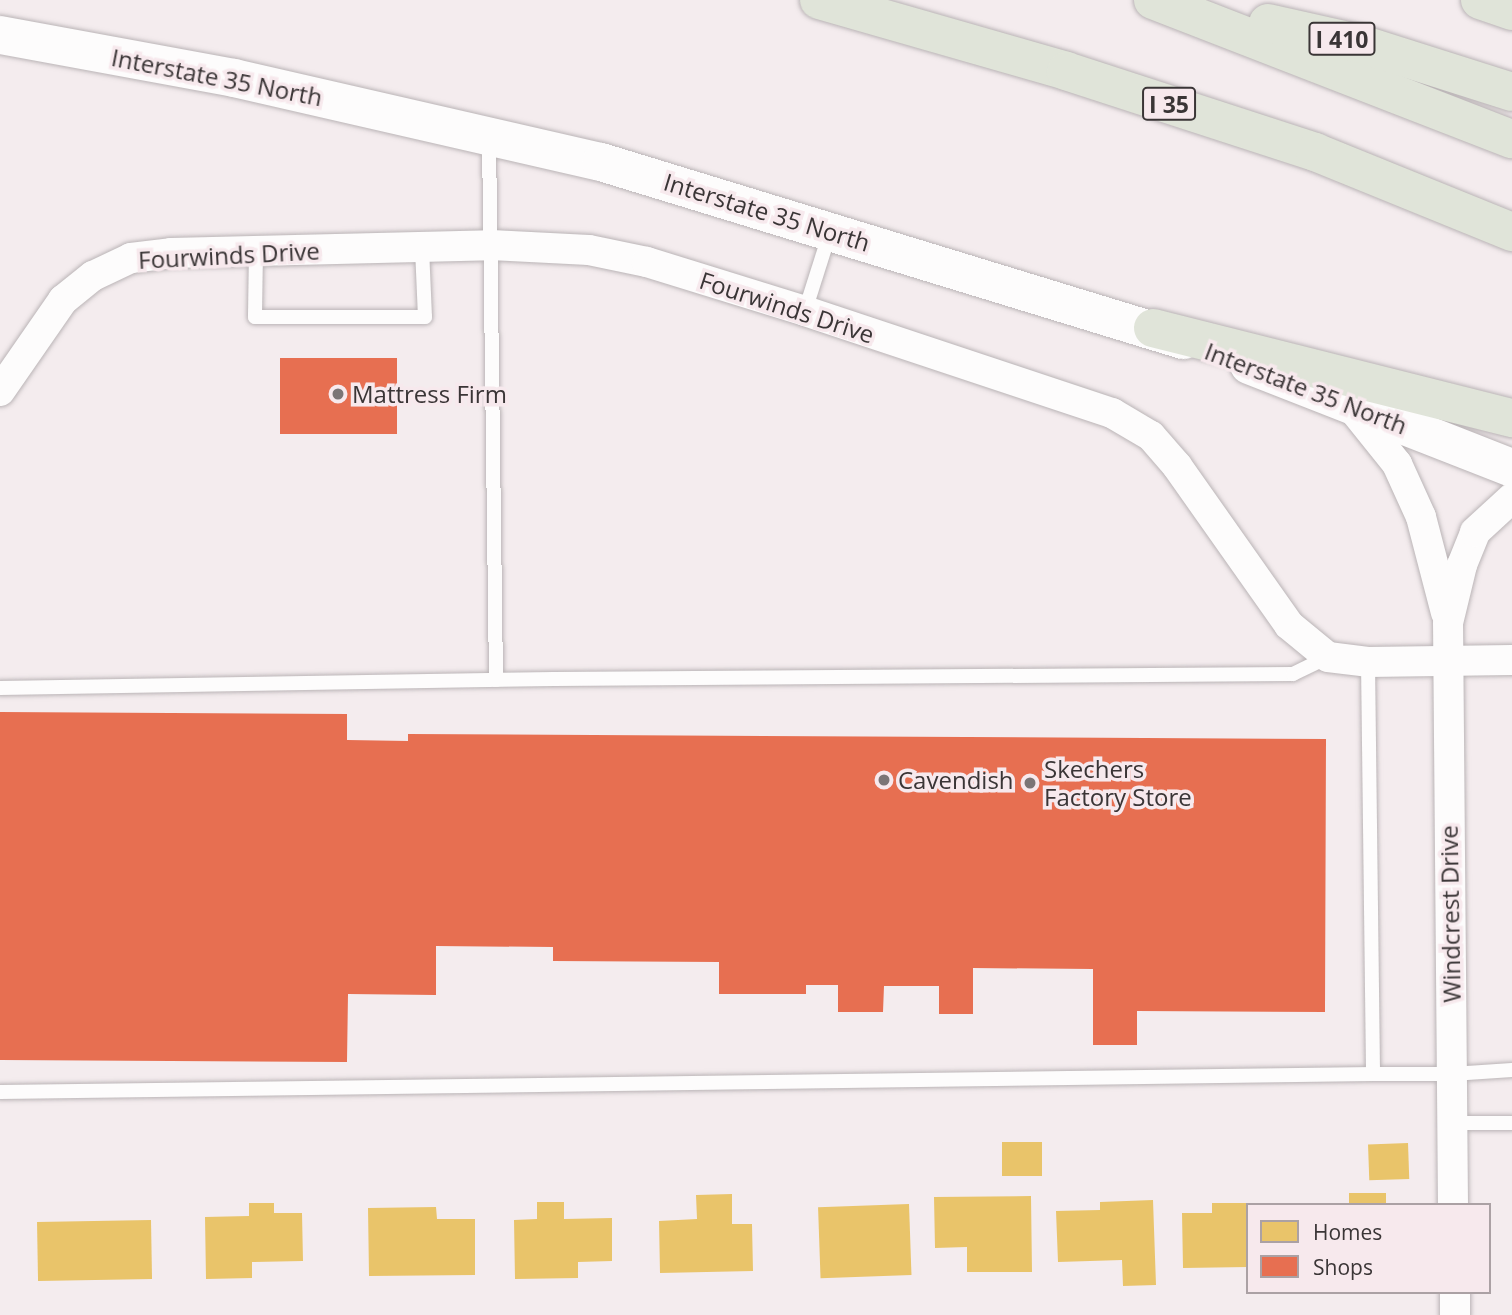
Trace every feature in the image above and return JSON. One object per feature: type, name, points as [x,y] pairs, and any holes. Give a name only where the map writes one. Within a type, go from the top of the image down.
[{"type":"highway","name":"I 35","points":[[819,0],[1066,71],[1315,152],[1512,232]]},
{"type":"highway","points":[[1153,0],[1512,139]]},
{"type":"highway","name":"I 410","points":[[1169,0],[1361,44],[1512,92]]},
{"type":"highway","points":[[1480,0],[1512,11]]},
{"type":"highway","points":[[1153,328],[1512,418]]},
{"type":"main road","name":"Interstate 35 North","points":[[0,35],[234,78],[601,162],[1153,328],[1512,468]]},
{"type":"street","name":"Fourwinds Drive","points":[[0,391],[64,300],[93,275],[131,258],[256,251],[491,245],[589,250],[647,262],[805,311],[1112,413],[1151,436],[1177,466],[1289,625],[1328,657]]},
{"type":"street","name":"Windcrest Drive","points":[[1349,404],[1397,464],[1421,517],[1448,623]]},
{"type":"street","name":"Windcrest Drive","points":[[1454,1203],[1448,623],[1462,565],[1475,532],[1512,498]]},
{"type":"street","points":[[1328,657],[1368,662],[1512,660]]},
{"type":"street","points":[[1455,1294],[1455,1315]]},
{"type":"lane","points":[[489,136],[496,680]]},
{"type":"lane","points":[[805,311],[830,231]]},
{"type":"lane","points":[[256,251],[255,317],[425,317],[422,247]]},
{"type":"lane","points":[[0,688],[496,680],[1293,674],[1328,657]]},
{"type":"lane","points":[[1368,662],[1373,1074]]},
{"type":"lane","points":[[0,1092],[1452,1074],[1512,1070]]},
{"type":"lane","points":[[1452,1123],[1512,1123]]},
{"type":"building: Homes","points":[[1002,1142],[1042,1142],[1042,1176],[1002,1176]]},
{"type":"building: Homes","points":[[1408,1143],[1409,1179],[1369,1180],[1368,1144]]},
{"type":"building: Homes","points":[[1349,1193],[1386,1193],[1386,1203],[1349,1203]]},
{"type":"building: Homes","points":[[732,1194],[732,1224],[752,1224],[753,1271],[660,1273],[659,1221],[697,1219],[696,1195]]},
{"type":"building: Homes","points":[[1031,1196],[1032,1272],[967,1272],[967,1247],[935,1248],[934,1197]]},
{"type":"building: Homes","points":[[1153,1200],[1156,1285],[1123,1286],[1122,1260],[1058,1262],[1056,1211],[1100,1210],[1100,1202]]},
{"type":"building: Homes","points":[[537,1202],[564,1202],[564,1219],[612,1218],[612,1261],[578,1262],[578,1278],[515,1279],[514,1220],[537,1219]]},
{"type":"building: Homes","points":[[249,1203],[274,1203],[274,1213],[302,1213],[303,1261],[252,1262],[252,1278],[206,1279],[205,1217],[249,1216]]},
{"type":"building: Homes","points":[[1212,1203],[1246,1203],[1246,1267],[1183,1268],[1182,1213],[1212,1213]]},
{"type":"building: Homes","points":[[909,1204],[911,1275],[821,1278],[818,1207]]},
{"type":"building: Homes","points":[[436,1207],[437,1219],[475,1219],[475,1275],[369,1276],[368,1208]]},
{"type":"building: Homes","points":[[151,1220],[152,1279],[38,1281],[37,1222]]},
{"type":"building: Shops","name":"Mattress Firm","points":[[280,358],[397,358],[397,434],[280,434]]},
{"type":"building: Shops","points":[[0,712],[347,714],[347,740],[408,741],[408,734],[1326,739],[1325,1012],[1137,1011],[1137,1045],[1093,1045],[1093,969],[973,968],[973,1014],[939,1014],[939,986],[884,986],[883,1012],[838,1012],[838,985],[806,985],[806,994],[719,994],[719,962],[553,961],[553,947],[436,946],[436,995],[348,994],[347,1062],[0,1060]]},
{"type":"place","name":"Mattress Firm","points":[[338,394]]},
{"type":"place","name":"Cavendish","points":[[884,780]]},
{"type":"place","name":"Skechers Factory Store","points":[[1030,783]]}]
